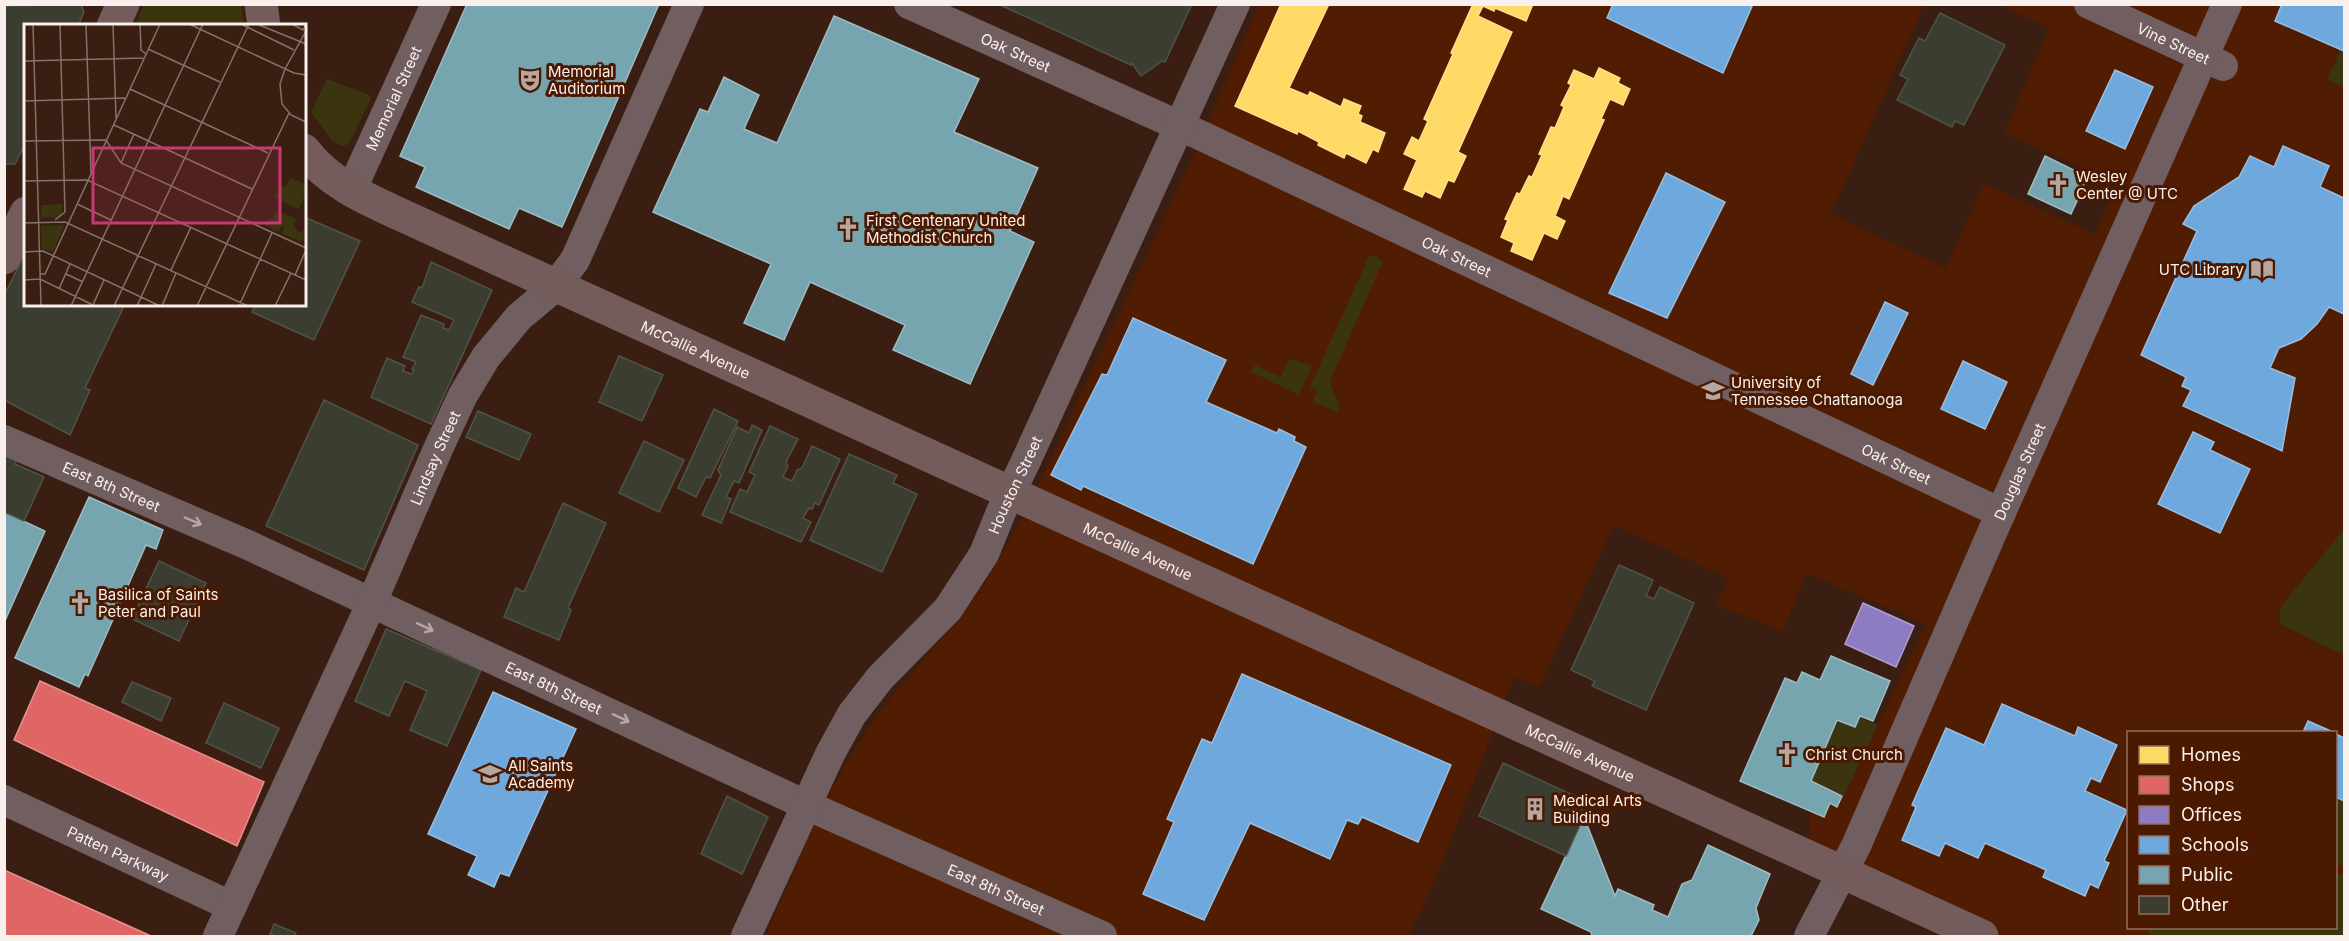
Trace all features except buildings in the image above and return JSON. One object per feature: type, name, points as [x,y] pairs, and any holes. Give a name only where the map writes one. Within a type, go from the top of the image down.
[{"type":"main road","points":[[114,24],[123,4]]},
{"type":"main road","points":[[261,4],[264,24]]},
{"type":"main road","name":"McCallie Avenue","points":[[306,153],[313,162],[351,191],[555,287],[1982,936]]},
{"type":"street","name":"Memorial Street","points":[[351,191],[436,4]]},
{"type":"street","name":"Lindsay Street","points":[[218,936],[372,602],[441,441],[470,382],[486,357],[519,317],[555,287],[575,260],[689,4]]},
{"type":"street","name":"Oak Street","points":[[909,4],[1179,126],[2001,513]]},
{"type":"street","name":"Houston Street","points":[[746,936],[830,754],[852,714],[880,678],[948,609],[984,554],[1001,512],[1235,4]]},
{"type":"street","name":"Vine Street","points":[[2089,4],[2214,62]]},
{"type":"street","name":"Douglas Street","points":[[1809,936],[1844,873],[2001,513],[2214,62],[2227,4]]},
{"type":"street","name":"East 8th Street","points":[[4,440],[248,545],[806,806],[1102,936]]},
{"type":"street","name":"Patten Parkway","points":[[4,800],[231,906]]},
{"type":"shaded area","points":[[144,4],[241,5],[244,24],[135,24]]},
{"type":"shaded area","name":"University of Tennessee Chattanooga","points":[[1259,5],[1924,5],[1831,214],[1946,268],[1984,184],[2095,234],[2116,182],[2004,134],[2049,28],[2000,5],[2344,5],[2344,936],[1943,936],[1808,875],[1811,781],[1844,796],[1926,624],[1806,573],[1783,631],[1716,605],[1728,578],[1614,525],[1539,687],[1514,677],[1438,873],[1409,936],[766,936],[808,837],[842,770],[879,712],[979,593],[1024,515],[1198,146]]},
{"type":"shaded area","points":[[2341,49],[2344,51],[2344,87],[2327,79]]},
{"type":"shaded area","points":[[327,79],[372,96],[349,144],[342,146],[332,141],[311,112]]},
{"type":"shaded area","points":[[1370,254],[1383,261],[1331,379],[1339,413],[1313,402],[1317,391],[1310,387]]},
{"type":"shaded area","points":[[1292,359],[1312,366],[1299,395],[1251,372],[1255,365],[1281,377],[1287,362]]},
{"type":"shaded area","points":[[2344,529],[2344,655],[2282,625],[2279,619],[2281,606]]},
{"type":"shaded area","points":[[1861,718],[1878,725],[1844,796],[1811,781],[1837,720],[1855,727]]},
{"type":"shaded area","points":[[2337,798],[2344,801],[2344,868],[2337,864]]},
{"type":"shaded area","points":[[2337,872],[2344,876],[2344,936],[2150,936],[2148,929],[2337,929]]},
{"type":"place","name":"Memorial Auditorium","points":[[530,80]]},
{"type":"place","name":"Wesley Center @ UTC","points":[[2058,185]]},
{"type":"place","name":"First Centenary United Methodist Church","points":[[848,229]]},
{"type":"place","name":"UTC Library","points":[[2262,269]]},
{"type":"place","name":"University of Tennessee Chattanooga","points":[[1713,391]]},
{"type":"place","name":"Basilica of Saints Peter and Paul","points":[[80,603]]},
{"type":"place","name":"Christ Church","points":[[1787,754]]},
{"type":"place","name":"All Saints Academy","points":[[490,774]]},
{"type":"place","name":"Medical Arts Building","points":[[1535,809]]}]
